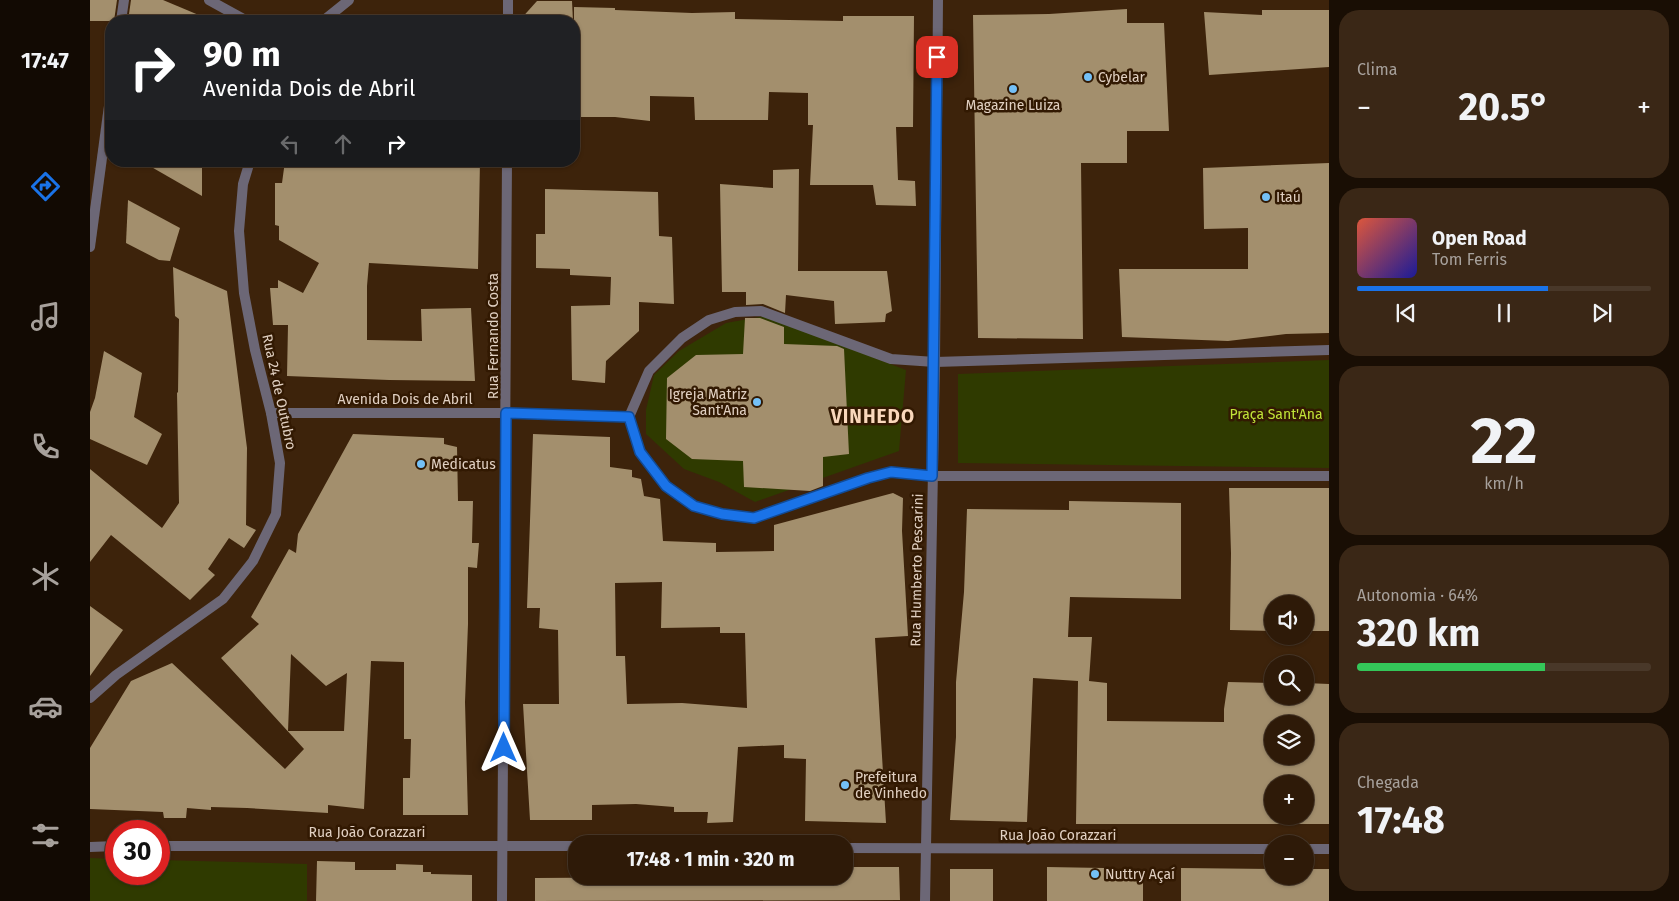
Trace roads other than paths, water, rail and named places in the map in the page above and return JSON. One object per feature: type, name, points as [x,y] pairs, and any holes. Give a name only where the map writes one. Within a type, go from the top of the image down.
[{"type":"street","points":[[122,15],[124,0]]},
{"type":"street","points":[[209,0],[226,4],[240,15]]},
{"type":"street","points":[[330,15],[349,0]]},
{"type":"street","points":[[508,0],[508,15]]},
{"type":"street","name":"Rua Humberto Pescarini","points":[[925,901],[935,362],[938,0]]},
{"type":"street","points":[[90,247],[105,136]]},
{"type":"street","name":"Rua 24 de Outubro","points":[[90,698],[116,675],[223,599],[253,561],[276,514],[280,463],[271,413],[244,294],[239,231],[243,184],[248,167]]},
{"type":"street","name":"Rua Fernando Costa","points":[[502,901],[507,167]]},
{"type":"street","points":[[1329,350],[935,362],[891,359],[761,311],[735,312],[709,320],[682,338],[649,371],[629,417],[640,452],[666,486],[694,506],[722,514],[754,518],[868,478],[891,472],[932,476],[1329,476]]},
{"type":"street","name":"Avenida Dois de Abril","points":[[271,413],[506,413],[629,417]]},
{"type":"street","points":[[90,846],[105,846]]},
{"type":"street","name":"Rua João Corazzari","points":[[170,846],[568,846]]},
{"type":"street","name":"Rua João Corazzari","points":[[853,848],[1264,849]]},
{"type":"street","points":[[1314,849],[1329,849]]},
{"type":"place","name":"Cybelar","points":[[1088,77]]},
{"type":"place","name":"Magazine Luiza","points":[[1013,89]]},
{"type":"place","name":"Itaú","points":[[1266,197]]},
{"type":"place","name":"Igreja Matriz Sant'Ana","points":[[757,402]]},
{"type":"place","name":"Medicatus","points":[[421,464]]},
{"type":"place","name":"Prefeitura de Vinhedo","points":[[845,785]]},
{"type":"place","name":"Nuttry Açaí","points":[[1095,874]]},
{"type":"district","name":"VINHEDO","points":[[873,416]]},
{"type":"park label","name":"Praça Sant'Ana","points":[[1276,414]]}]
